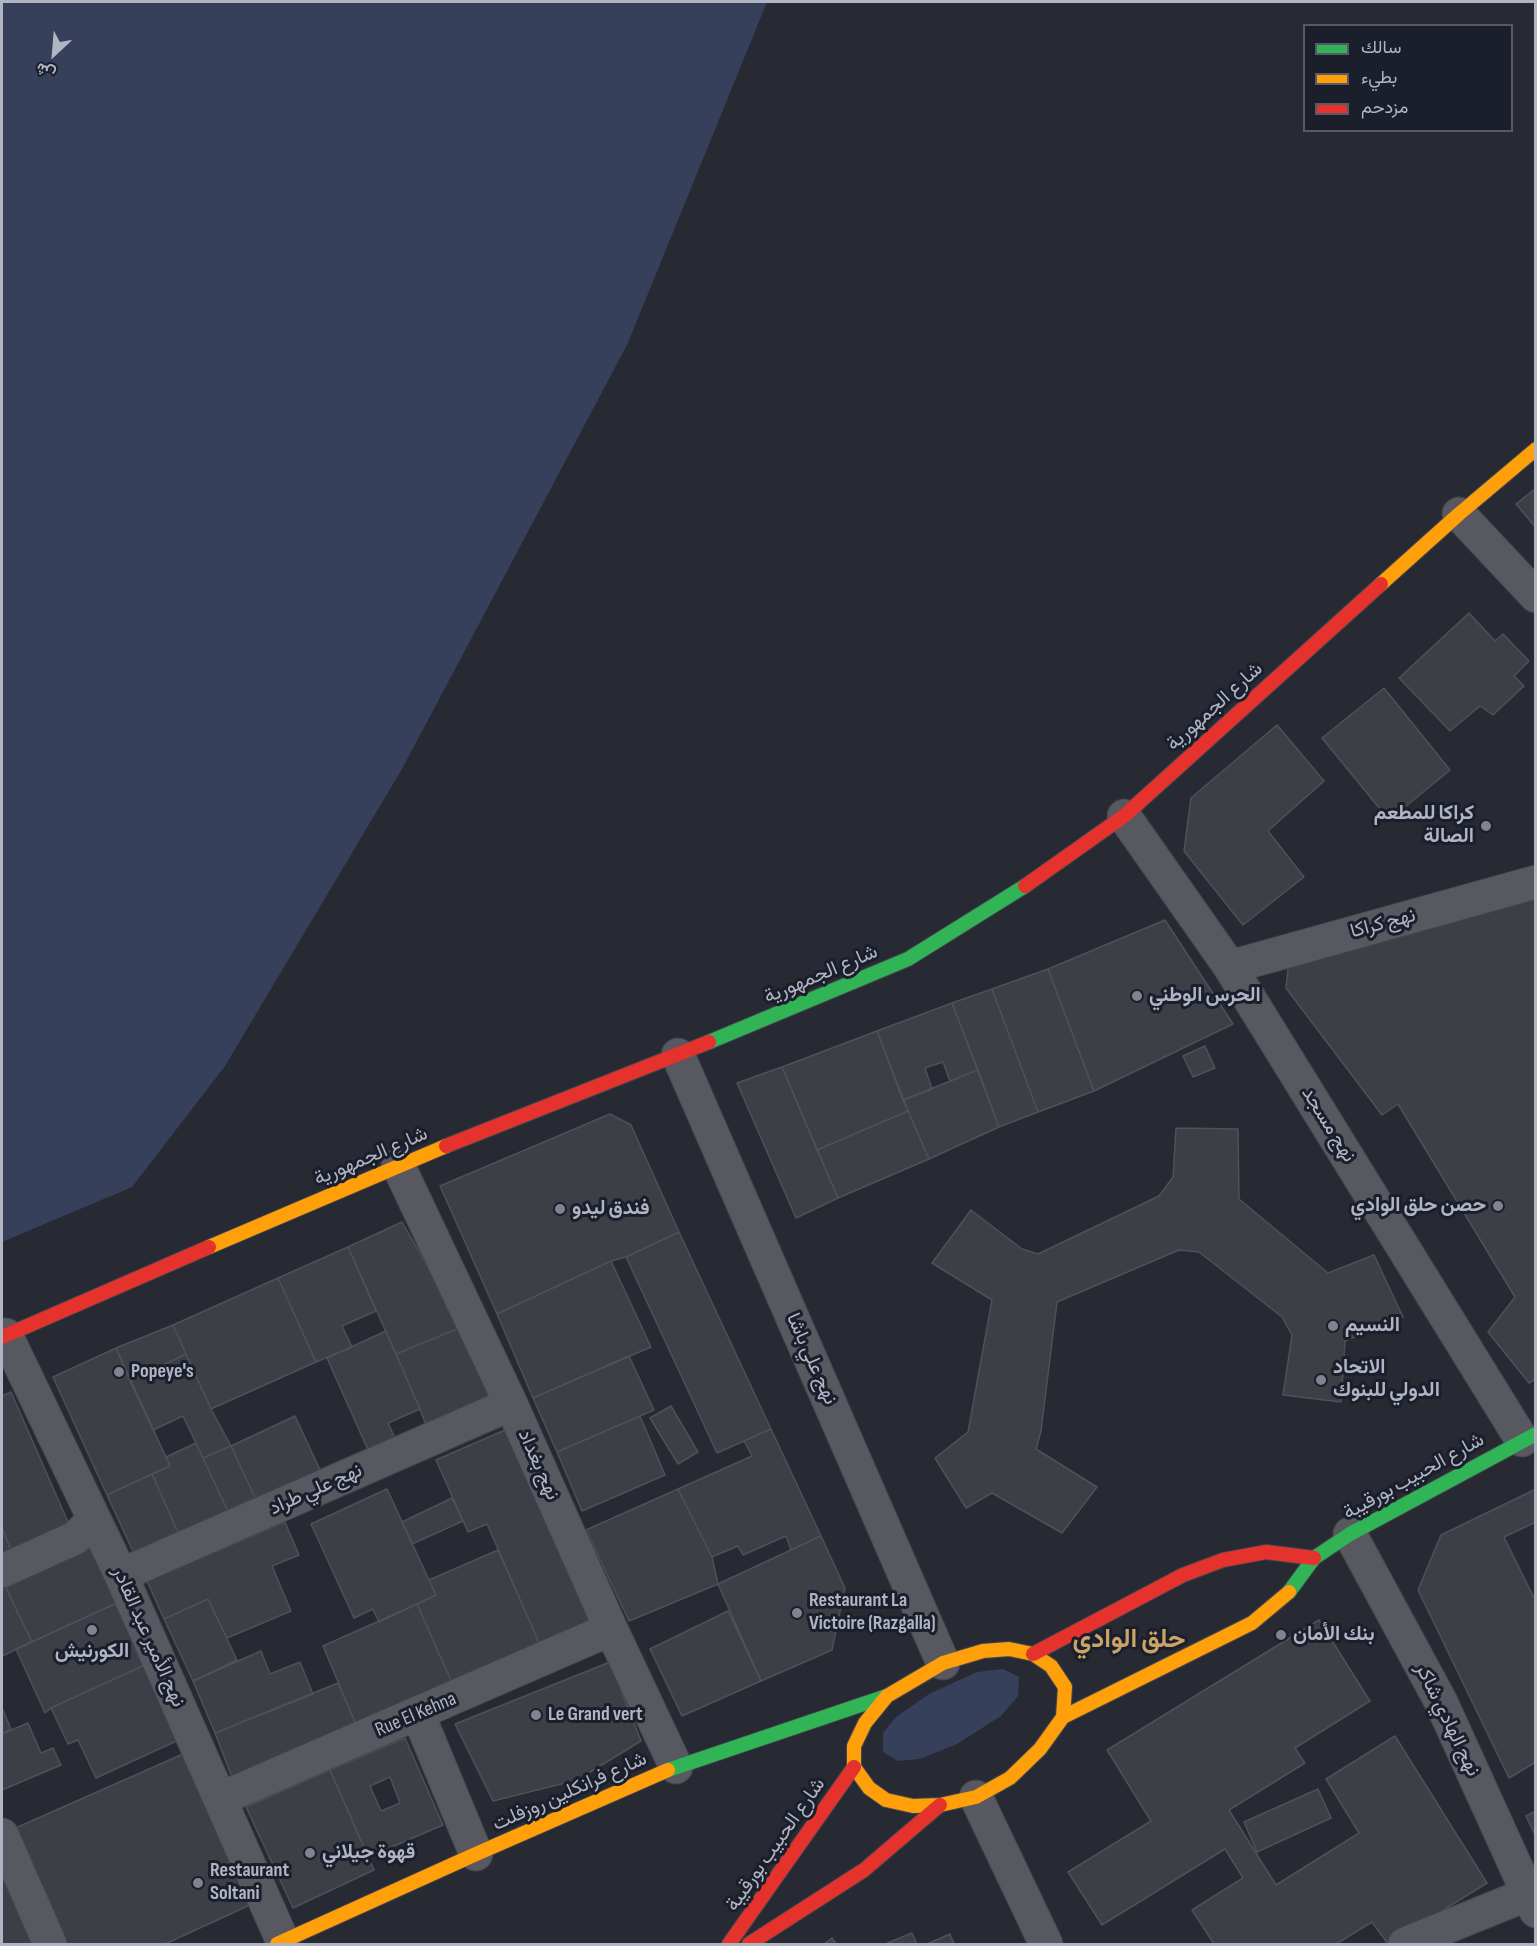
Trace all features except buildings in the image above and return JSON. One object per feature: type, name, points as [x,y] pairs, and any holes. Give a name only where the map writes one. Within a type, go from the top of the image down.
[{"type":"street","name":"شارع الجمهورية","points":[[4,1336],[398,1165],[678,1055],[908,959],[1020,890],[1124,816],[1459,514],[1536,449]]},
{"type":"street","points":[[1459,514],[1536,596]]},
{"type":"street","name":"نهج مسجد","points":[[1124,816],[1230,967],[1529,1437]]},
{"type":"street","name":"نهج كراكا","points":[[1230,967],[1536,882]]},
{"type":"street","name":"نهج علي باشا","points":[[678,1055],[944,1663]]},
{"type":"street","name":"نهج بغداد","points":[[398,1165],[511,1404],[611,1629],[676,1767]]},
{"type":"street","name":"نهج الأمير عبد القادر","points":[[4,1336],[121,1575],[220,1799],[280,1943]]},
{"type":"street","name":"نهج علي طراد","points":[[121,1575],[511,1404]]},
{"type":"street","name":"شارع الحبيب بورقيبة","points":[[854,1767],[868,1788],[886,1800],[914,1806],[940,1805],[976,1797],[1010,1778],[1040,1749],[1063,1716],[1252,1623],[1290,1591],[1314,1558],[1350,1534],[1529,1437]]},
{"type":"street","points":[[2,1571],[75,1538],[94,1520]]},
{"type":"street","name":"نهج الهادي شاكر","points":[[1350,1534],[1441,1702],[1532,1903]]},
{"type":"street","points":[[1063,1716],[1065,1687],[1051,1666],[1033,1654],[1184,1575],[1223,1560],[1266,1552],[1314,1558]]},
{"type":"street","name":"Rue El Kehna","points":[[220,1799],[611,1629]]},
{"type":"street","name":"شارع الحبيب بورقيبة","points":[[729,1944],[854,1767],[855,1746],[865,1722],[887,1696],[944,1663],[983,1651],[1009,1649],[1033,1654]]},
{"type":"street","name":"شارع فرانكلين روزفلت","points":[[280,1943],[676,1767],[887,1696]]},
{"type":"street","points":[[418,1714],[476,1854]]},
{"type":"street","points":[[976,1797],[1046,1944]]},
{"type":"street","name":"شارع الحبيب بورقيبة","points":[[750,1944],[864,1870],[940,1805]]},
{"type":"street","points":[[2,1835],[50,1944]]},
{"type":"street","points":[[1405,1944],[1532,1903]]},
{"type":"water","points":[[2,2],[767,2],[627,345],[402,769],[225,1066],[132,1187],[2,1242]]},
{"type":"water","points":[[1003,1669],[1019,1677],[1018,1696],[1001,1716],[957,1744],[920,1759],[898,1761],[883,1752],[883,1733],[896,1717],[929,1694],[977,1672]]},
{"type":"traffic: fast","points":[[709,1042],[908,959],[1025,886]]},
{"type":"traffic: fast","points":[[1289,1592],[1314,1558],[1350,1534],[1536,1434]]},
{"type":"traffic: fast","points":[[668,1770],[887,1696]]},
{"type":"traffic: slow","points":[[1381,584],[1536,449]]},
{"type":"traffic: slow","points":[[209,1247],[446,1146]]},
{"type":"traffic: slow","points":[[1063,1717],[1252,1623],[1289,1592]]},
{"type":"traffic: slow","points":[[1009,1649],[1033,1654],[1051,1666],[1065,1687],[1063,1717],[1040,1749],[1010,1778],[976,1797],[940,1805],[913,1806],[886,1800],[869,1788],[854,1767],[854,1746],[865,1723],[887,1696],[943,1663],[983,1651],[1009,1649]]},
{"type":"traffic: slow","points":[[277,1944],[668,1770]]},
{"type":"traffic: jam","points":[[1025,886],[1124,816],[1381,584]]},
{"type":"traffic: jam","points":[[446,1146],[709,1042]]},
{"type":"traffic: jam","points":[[2,1337],[209,1247]]},
{"type":"traffic: jam","points":[[1033,1654],[1183,1575],[1223,1560],[1266,1552],[1314,1558]]},
{"type":"traffic: jam","points":[[729,1944],[854,1767]]},
{"type":"traffic: jam","points":[[749,1944],[864,1870],[940,1805]]},
{"type":"place","name":"كراكا للمطعم الصالة","points":[[1486,826]]},
{"type":"place","name":"الحرس الوطني","points":[[1137,996]]},
{"type":"place","name":"حصن حلق الوادي","points":[[1498,1206]]},
{"type":"place","name":"فندق ليدو","points":[[560,1209]]},
{"type":"place","name":"النسيم","points":[[1333,1326]]},
{"type":"place","name":"Popeye's","points":[[119,1372]]},
{"type":"place","name":"الاتحاد الدولي للبنوك","points":[[1321,1380]]},
{"type":"place","name":"Restaurant La Victoire (Razgalla)","points":[[797,1613]]},
{"type":"place","name":"الكورنيش","points":[[92,1630]]},
{"type":"place","name":"بنك الأمان","points":[[1281,1635]]},
{"type":"place","name":"Le Grand vert","points":[[536,1715]]},
{"type":"place","name":"قهوة جيلاني","points":[[310,1853]]},
{"type":"place","name":"Restaurant Soltani","points":[[198,1883]]},
{"type":"district","name":"حلق الوادي","points":[[1129,1640]]}]
